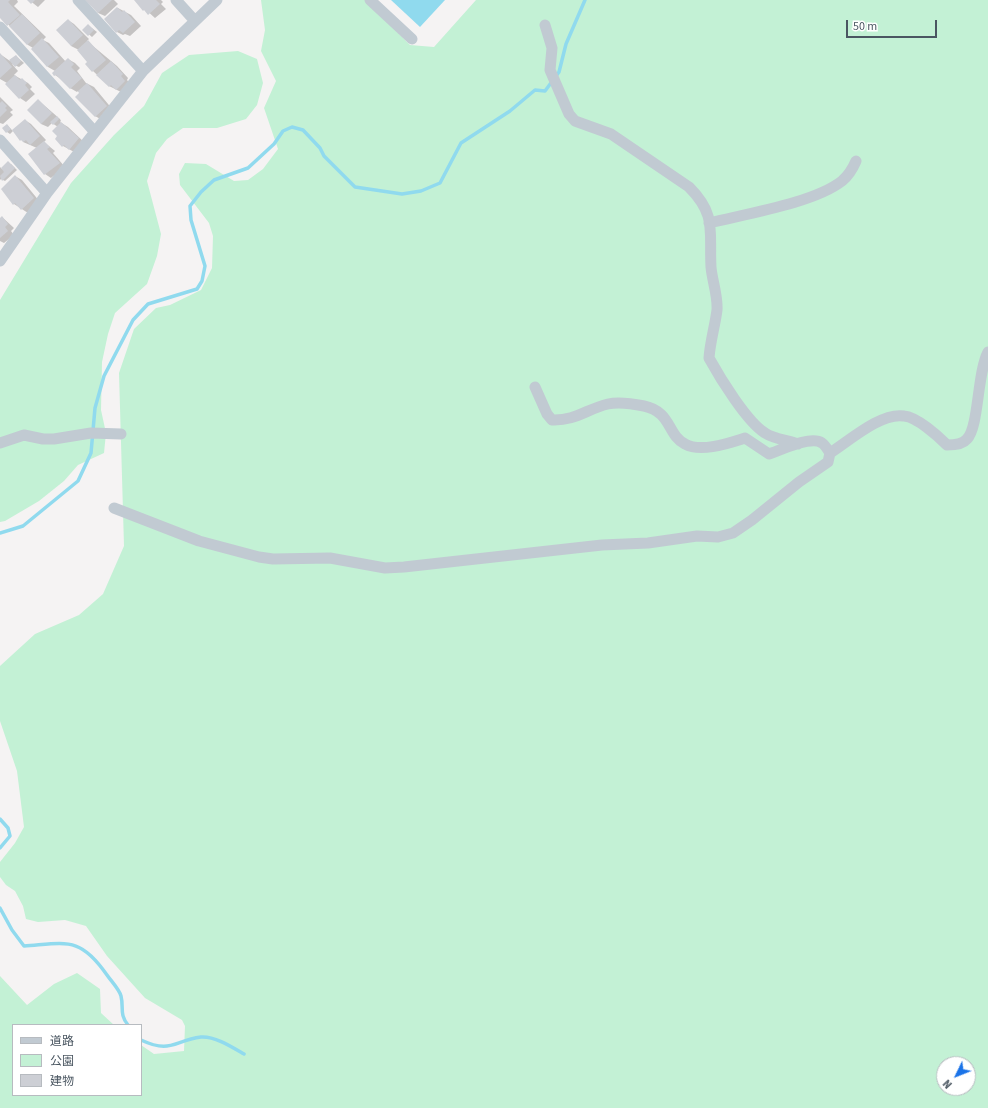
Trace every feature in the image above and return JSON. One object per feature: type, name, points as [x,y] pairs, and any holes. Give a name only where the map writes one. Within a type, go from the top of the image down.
[{"type":"street","points":[[78,0],[143,71]]},
{"type":"street","points":[[176,0],[195,21]]},
{"type":"street","points":[[0,261],[46,193],[143,71],[217,0]]},
{"type":"street","points":[[370,0],[412,40]]},
{"type":"street","points":[[545,25],[552,48],[550,70],[569,114],[575,121],[611,134],[690,187],[700,197],[707,211],[711,233],[711,266],[717,308],[709,358],[738,402],[760,430],[767,434],[798,444]]},
{"type":"street","points":[[0,27],[94,131]]},
{"type":"street","points":[[0,140],[46,193]]},
{"type":"street","points":[[709,223],[792,203],[811,196],[842,181],[852,170],[856,161]]},
{"type":"street","points":[[114,508],[200,541],[259,557],[273,559],[330,558],[385,568],[602,545],[648,543],[696,536],[718,537],[733,533],[781,498],[799,482],[828,462],[830,453],[881,420],[896,416],[911,418],[947,445],[961,443],[967,439],[974,420],[982,372],[988,352]]},
{"type":"street","points":[[535,387],[547,414],[552,420],[565,420],[608,404],[644,406],[655,409],[663,415],[680,441],[686,445],[712,447],[745,438],[769,454],[798,444],[816,440],[823,443],[830,453]]},
{"type":"street","points":[[0,443],[24,435],[54,439],[91,433],[121,434]]},
{"type":"green space","points":[[261,0],[366,0],[410,45],[434,47],[476,0],[988,0],[988,1108],[0,1108],[0,976],[27,1005],[54,984],[77,973],[100,989],[101,1013],[113,1024],[12,1024],[12,1096],[142,1096],[142,1046],[154,1054],[184,1051],[185,1026],[182,1020],[145,998],[107,956],[86,926],[65,920],[38,922],[26,919],[23,906],[15,891],[6,885],[0,877],[0,862],[15,843],[24,827],[17,771],[0,721],[0,666],[35,634],[79,615],[103,594],[124,546],[119,373],[134,329],[156,308],[170,305],[201,290],[212,268],[213,236],[209,223],[180,185],[179,174],[185,163],[206,164],[234,181],[248,180],[263,169],[278,149],[264,108],[276,81],[261,51],[265,30]]},
{"type":"green space","points":[[238,51],[257,59],[263,83],[257,105],[246,119],[217,128],[183,128],[167,139],[156,153],[147,181],[161,234],[157,256],[147,284],[115,313],[108,334],[102,362],[101,410],[106,433],[104,453],[78,465],[64,481],[39,501],[5,521],[0,522],[0,300],[71,183],[114,135],[144,106],[162,73],[189,55]]},
{"type":"water","points":[[391,0],[445,0],[420,27]]},
{"type":"building","points":[[0,0],[10,0],[8,2],[20,15],[7,26],[0,18]]},
{"type":"building","points":[[27,0],[35,0],[31,4]]},
{"type":"building","points":[[85,0],[112,0],[98,13]]},
{"type":"building","points":[[134,0],[156,0],[160,4],[148,15]]},
{"type":"building","points":[[117,7],[122,12],[124,10],[135,22],[123,33],[119,30],[116,33],[104,19]]},
{"type":"building","points":[[22,14],[40,33],[27,45],[9,26]]},
{"type":"building","points":[[68,19],[83,35],[71,46],[56,30]]},
{"type":"building","points":[[88,24],[94,30],[88,36],[82,30]]},
{"type":"building","points":[[42,38],[59,57],[47,67],[31,49]]},
{"type":"building","points":[[88,40],[106,60],[92,72],[85,64],[87,62],[77,50]]},
{"type":"building","points":[[0,53],[12,67],[0,78]]},
{"type":"building","points":[[16,55],[21,61],[15,67],[9,60]]},
{"type":"building","points":[[68,58],[74,64],[71,67],[82,78],[70,89],[52,73]]},
{"type":"building","points":[[111,61],[123,74],[121,76],[125,81],[116,90],[111,85],[109,87],[96,75]]},
{"type":"building","points":[[15,75],[20,80],[22,78],[27,83],[25,85],[29,90],[19,99],[5,84]]},
{"type":"building","points":[[87,83],[107,106],[95,117],[75,97],[79,93],[78,91]]},
{"type":"building","points":[[38,99],[52,113],[41,124],[27,110]]},
{"type":"building","points":[[2,101],[7,106],[5,108],[7,110],[0,117],[0,103]]},
{"type":"building","points":[[57,116],[59,119],[53,125],[50,122]]},
{"type":"building","points":[[25,119],[40,136],[30,145],[26,140],[23,142],[21,140],[20,141],[12,130]]},
{"type":"building","points":[[61,122],[79,138],[69,150],[64,145],[62,147],[55,139],[57,136],[52,131]]},
{"type":"building","points":[[7,124],[11,129],[6,133],[2,128]]},
{"type":"building","points":[[44,141],[50,147],[47,149],[60,163],[44,175],[28,154]]},
{"type":"building","points":[[8,161],[15,168],[2,181],[0,176],[4,172],[1,168]]},
{"type":"building","points":[[15,175],[34,198],[21,210],[15,203],[13,205],[1,189]]},
{"type":"building","points":[[2,216],[8,224],[5,227],[8,231],[0,238],[0,218]]},
{"type":"waterway","points":[[0,533],[23,526],[78,481],[91,453],[95,408],[104,376],[133,320],[148,304],[197,289],[202,281],[205,266],[191,220],[190,206],[201,192],[214,180],[248,168],[274,144],[283,131],[292,127],[303,130],[320,148],[324,156],[355,187],[402,194],[421,191],[440,183],[461,143],[510,111],[535,90],[545,91],[559,72],[566,44],[585,0]]},
{"type":"waterway","points":[[0,819],[8,828],[10,836],[0,848]]},
{"type":"waterway","points":[[0,908],[12,930],[24,946],[51,944],[72,945],[89,954],[119,991],[122,1000],[122,1011],[127,1024]]},
{"type":"waterway","points":[[142,1040],[159,1046],[166,1046],[206,1037],[223,1042],[244,1054]]}]
